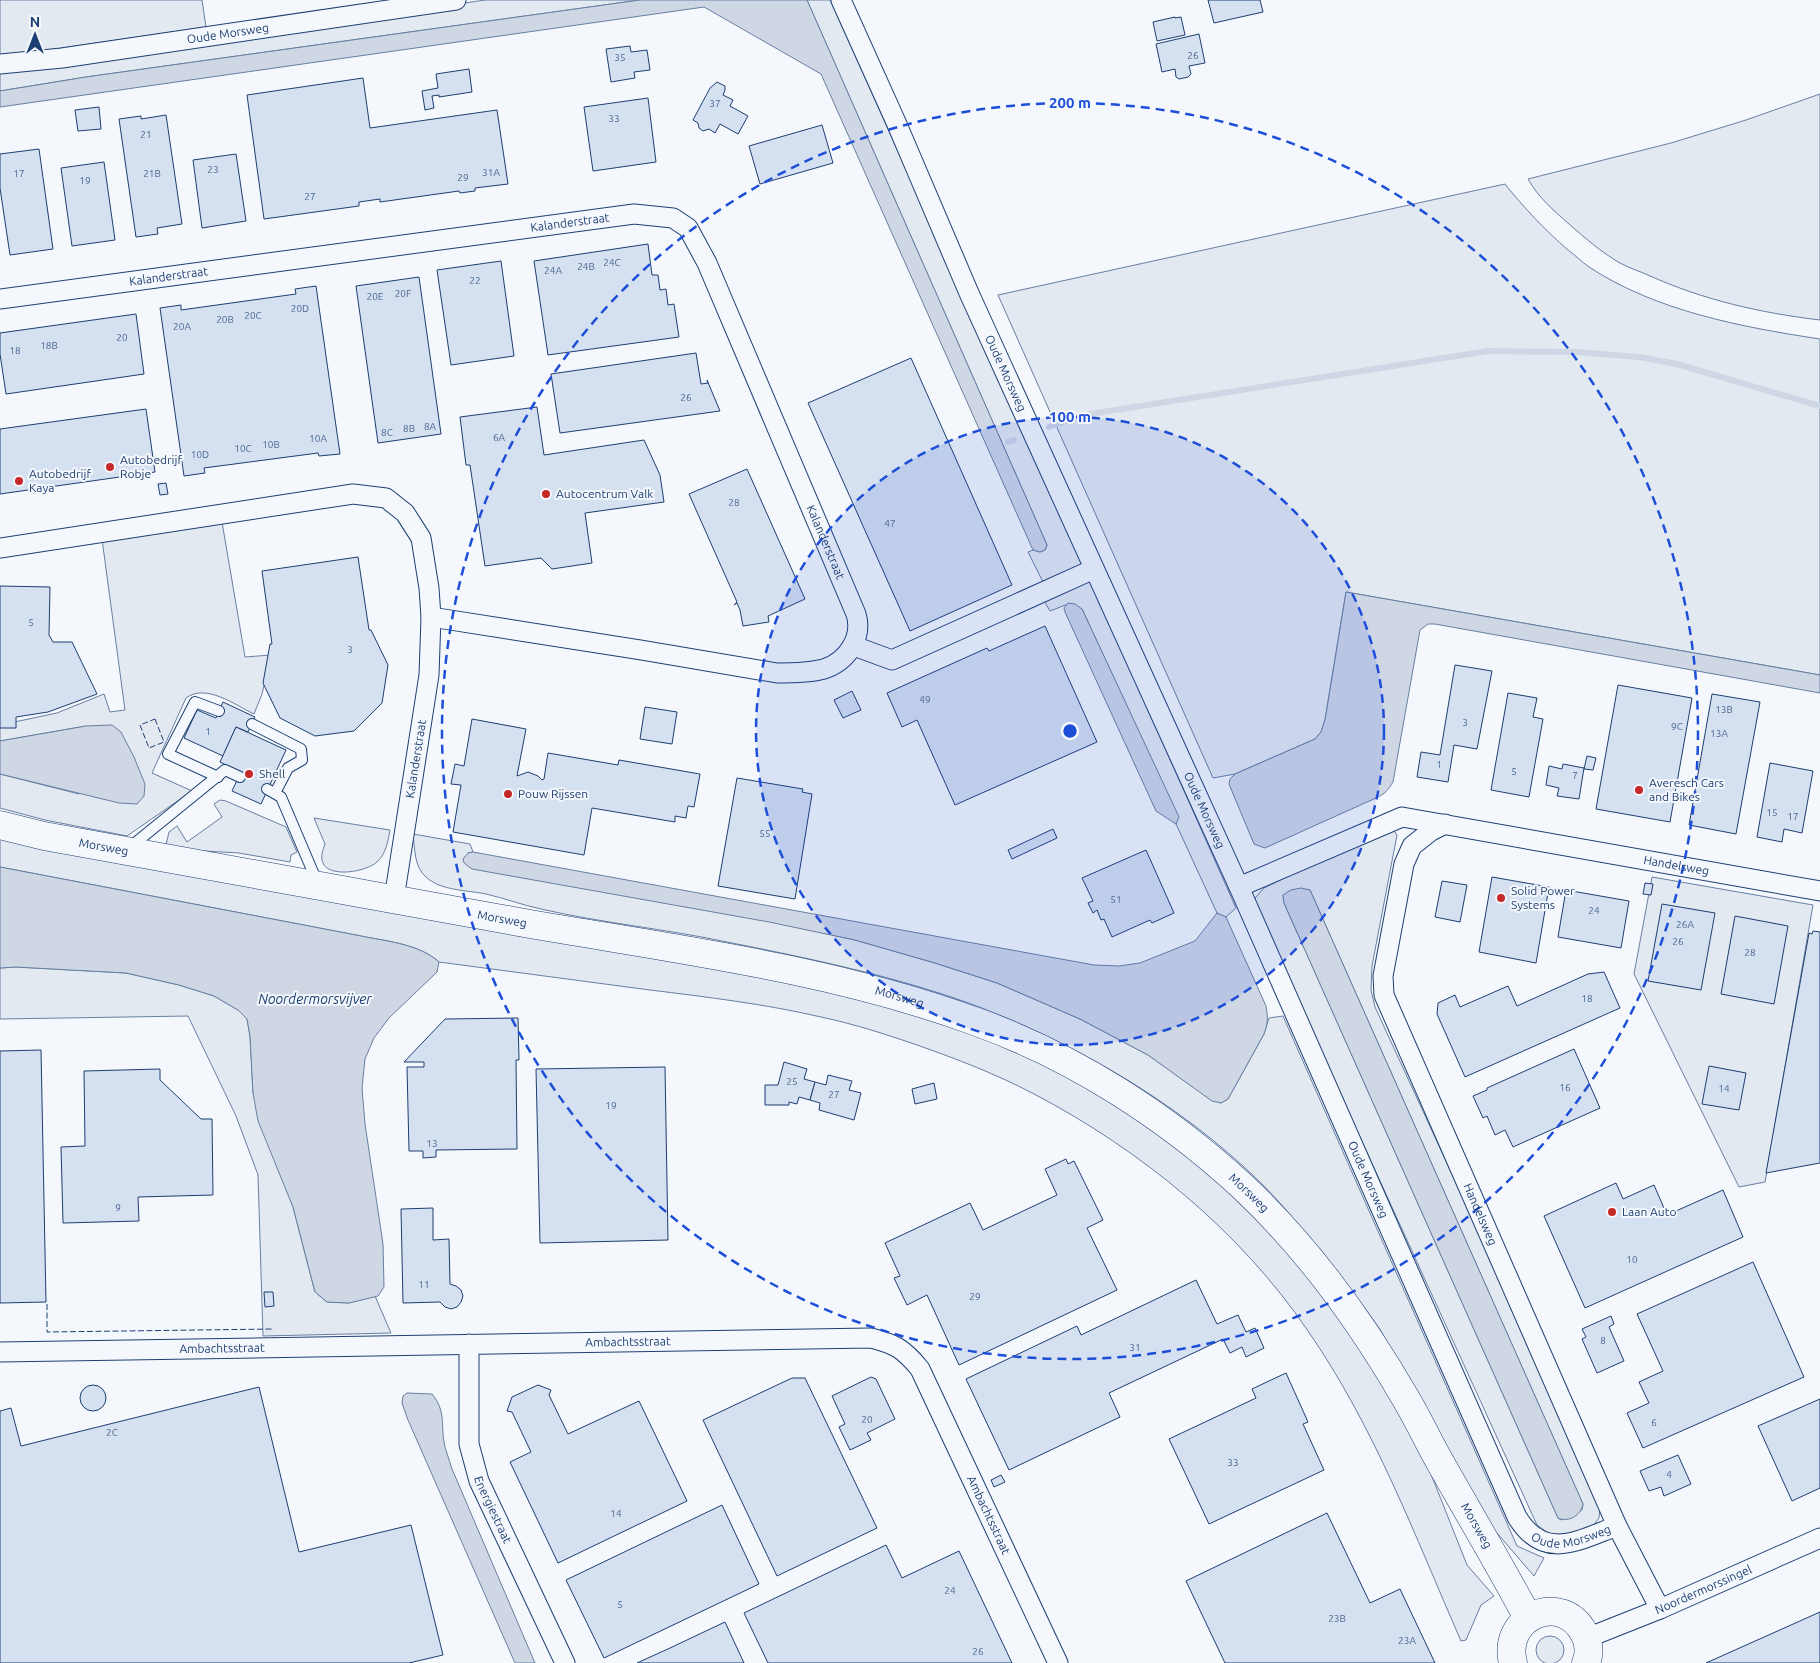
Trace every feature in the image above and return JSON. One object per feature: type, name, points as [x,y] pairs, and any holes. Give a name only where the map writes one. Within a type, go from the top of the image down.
[{"type":"main road","name":"Morsweg","points":[[0,825],[44,836],[320,887],[803,972],[901,998],[977,1022],[1041,1049],[1109,1086],[1176,1131],[1242,1185],[1295,1240],[1354,1317],[1400,1389],[1528,1618]]},
{"type":"main road","points":[[1513,1663],[1511,1644],[1514,1634],[1520,1625],[1528,1618],[1547,1612],[1567,1615],[1575,1621],[1586,1650]]},
{"type":"street","name":"Oude Morsweg","points":[[0,64],[72,57],[456,0]]},
{"type":"street","name":"Oude Morsweg","points":[[841,0],[896,122],[972,302],[1239,888],[1517,1517],[1531,1535],[1544,1542],[1558,1545],[1571,1543],[1617,1526]]},
{"type":"street","name":"Kalanderstraat","points":[[0,300],[634,214],[672,218],[688,228],[707,263],[858,622],[858,632],[854,646]]},
{"type":"street","name":"Kalanderstraat","points":[[0,548],[353,494],[386,498],[404,513],[421,538],[429,588],[431,617],[429,675],[394,899]]},
{"type":"street","points":[[431,617],[777,673],[794,673],[825,668],[840,660],[854,646],[892,660],[1094,569]]},
{"type":"street","name":"Handelsweg","points":[[1239,888],[1402,817],[1820,891]]},
{"type":"street","name":"Handelsweg","points":[[1445,824],[1431,830],[1412,846],[1404,864],[1383,976],[1384,995],[1617,1526],[1660,1610]]},
{"type":"street","name":"Ambachtsstraat","points":[[0,1352],[871,1338],[891,1343],[909,1355],[920,1369],[1058,1663]]},
{"type":"street","name":"Energiestraat","points":[[469,1344],[468,1444],[479,1481],[564,1663]]},
{"type":"street","name":"Noordermorssingel","points":[[1586,1650],[1660,1610],[1820,1538]]},
{"type":"lane","points":[[218,711],[196,702],[168,754],[218,777]]},
{"type":"lane","points":[[252,724],[301,749],[302,760],[288,768],[271,791],[281,797],[320,887]]},
{"type":"lane","points":[[126,851],[225,770],[240,777]]},
{"type":"shaded area","points":[[0,0],[202,0],[206,27],[0,57]]},
{"type":"shaded area","points":[[485,0],[640,0],[86,77],[0,91],[0,71]]},
{"type":"shaded area","points":[[807,0],[830,0],[1082,562],[1078,572],[1045,586],[1028,552],[1033,550],[1040,552],[1045,550],[1047,545]]},
{"type":"shaded area","points":[[1820,94],[1820,320],[1776,314],[1732,304],[1690,292],[1623,265],[1593,245],[1558,214],[1541,198],[1528,179],[1671,143],[1746,120]]},
{"type":"shaded area","points":[[1505,184],[1559,242],[1589,267],[1615,282],[1642,295],[1700,315],[1760,329],[1820,339],[1820,675],[1346,592],[1325,720],[1321,732],[1315,739],[1235,774],[1213,778],[998,295]]},
{"type":"shaded area","points":[[222,522],[245,657],[271,655],[262,694],[254,714],[211,694],[194,694],[186,698],[152,773],[192,791],[127,836],[45,820],[0,808],[0,774],[79,794],[86,726],[0,741],[0,725],[57,713],[104,694],[110,712],[125,710],[102,539]]},
{"type":"shaded area","points":[[1083,580],[1091,581],[1236,908],[1226,917],[1217,913],[1176,824],[1178,817],[1082,609],[1068,604],[1050,611],[1043,599]]},
{"type":"shaded area","points":[[220,800],[286,827],[297,852],[291,855],[290,862],[239,853],[187,850],[166,845],[169,832],[177,826],[187,842],[222,817],[214,804]]},
{"type":"shaded area","points":[[314,818],[390,830],[385,851],[372,866],[357,871],[332,871],[323,863],[322,855],[325,844]]},
{"type":"shaded area","points":[[1387,828],[1392,828],[1397,835],[1372,966],[1371,990],[1375,1007],[1486,1248],[1600,1509],[1599,1518],[1593,1526],[1563,1537],[1548,1533],[1537,1525],[1255,907],[1255,898],[1264,888]],"holes":[[[1310,890],[1583,1504],[1582,1510],[1561,1520],[1558,1518],[1284,903],[1283,895]]]},
{"type":"shaded area","points":[[0,832],[701,960],[951,1021],[1120,1101],[1251,1207],[1340,1312],[1425,1459],[1467,1565],[1494,1596],[1481,1605],[1466,1640],[1461,1641],[1410,1522],[1373,1443],[1332,1367],[1281,1294],[1252,1260],[1186,1196],[1150,1167],[1112,1141],[1074,1116],[1034,1094],[991,1073],[932,1050],[821,1017],[736,1001],[439,962],[421,951],[389,941],[0,867]]},
{"type":"shaded area","points":[[413,834],[470,844],[473,852],[468,853],[855,940],[997,983],[1080,1019],[1148,1055],[1212,1100],[1221,1103],[1228,1099],[1264,1034],[1269,1018],[1283,1016],[1517,1546],[1544,1558],[1534,1576],[1490,1525],[1381,1331],[1328,1260],[1266,1188],[1232,1156],[1195,1126],[1155,1098],[1071,1048],[1027,1027],[983,1008],[913,985],[780,953],[704,937],[564,914],[486,894],[439,885],[426,877],[419,868]]},
{"type":"shaded area","points":[[1652,877],[1813,905],[1765,1182],[1739,1187],[1634,974]]},
{"type":"shaded area","points":[[16,967],[126,973],[179,985],[214,996],[238,1010],[247,1019],[250,1036],[253,1093],[293,1207],[315,1292],[327,1302],[349,1303],[375,1296],[391,1333],[263,1336],[258,1175],[236,1116],[188,1016],[0,1019],[0,968]]},
{"type":"shaded area","points":[[1550,1636],[1560,1640],[1564,1650],[1560,1660],[1550,1664],[1540,1660],[1536,1650],[1540,1640]]},
{"type":"water","points":[[640,0],[807,0],[1047,545],[1045,550],[1040,552],[1033,550],[821,74],[704,7],[0,107],[0,91],[86,77]]},
{"type":"water","points":[[1346,592],[1820,675],[1820,693],[1428,624],[1420,630],[1393,782],[1390,787],[1379,796],[1265,848],[1254,844],[1229,784],[1230,779],[1235,774],[1315,739],[1321,732],[1325,720]]},
{"type":"water","points":[[1068,603],[1075,604],[1082,609],[1179,817],[1176,824],[1156,811],[1065,612],[1064,608]]},
{"type":"water","points":[[112,725],[121,732],[145,784],[144,796],[137,804],[119,803],[0,774],[0,741],[86,726]]},
{"type":"water","points":[[473,852],[1094,965],[1119,966],[1140,963],[1195,941],[1217,913],[1226,917],[1266,1006],[1266,1027],[1228,1099],[1221,1103],[1212,1101],[1148,1055],[1080,1019],[997,983],[855,940],[769,922],[472,869],[464,863],[463,859],[468,853]]},
{"type":"water","name":"Noordermorsvijver","points":[[0,867],[389,941],[421,951],[439,962],[437,972],[389,1018],[374,1038],[365,1059],[362,1088],[365,1124],[383,1244],[384,1287],[378,1296],[349,1303],[327,1302],[315,1292],[293,1207],[258,1121],[253,1093],[250,1036],[247,1019],[238,1010],[214,996],[179,985],[126,973],[16,967],[0,968]]},
{"type":"water","points":[[1301,888],[1310,890],[1583,1504],[1580,1512],[1570,1519],[1558,1518],[1284,903],[1283,895],[1291,890]]},
{"type":"water","points":[[407,1393],[432,1394],[440,1407],[445,1447],[452,1469],[535,1663],[515,1663],[408,1420],[402,1403],[403,1396]]},
{"type":"building","points":[[1208,0],[1260,0],[1263,12],[1214,23]]},
{"type":"building","points":[[1181,17],[1185,35],[1157,41],[1153,22]]},
{"type":"building","points":[[1199,34],[1205,63],[1189,66],[1191,74],[1188,77],[1179,79],[1176,77],[1175,69],[1162,72],[1156,44]]},
{"type":"building","points":[[630,46],[631,52],[647,50],[650,70],[634,72],[635,78],[611,82],[606,49]]},
{"type":"building","points":[[469,69],[472,92],[439,97],[439,95],[432,96],[434,108],[425,110],[422,91],[438,88],[436,74]]},
{"type":"building","points":[[363,78],[370,128],[497,110],[508,184],[475,188],[475,191],[460,193],[459,191],[380,202],[380,199],[359,202],[359,206],[264,219],[247,95]]},
{"type":"building","points":[[717,82],[725,86],[723,95],[733,100],[730,106],[748,116],[738,134],[720,124],[715,133],[709,129],[703,131],[699,128],[698,123],[693,120],[710,88]]},
{"type":"building","points":[[648,98],[656,162],[593,171],[584,107]]},
{"type":"building","points":[[99,107],[101,129],[78,131],[75,110]]},
{"type":"building","points":[[166,115],[182,224],[157,228],[158,234],[136,237],[119,119],[141,116],[141,119]]},
{"type":"building","points":[[822,125],[833,163],[760,184],[749,146]]},
{"type":"building","points":[[39,149],[53,249],[10,255],[0,188],[0,154]]},
{"type":"building","points":[[236,154],[246,221],[202,228],[193,160]]},
{"type":"building","points":[[104,162],[115,240],[72,246],[61,168]]},
{"type":"building","points":[[648,244],[652,275],[658,275],[660,290],[666,289],[668,305],[674,304],[679,337],[548,355],[534,261]]},
{"type":"building","points":[[501,261],[514,356],[451,365],[437,270]]},
{"type":"building","points":[[419,277],[441,434],[378,443],[356,286]]},
{"type":"building","points":[[316,286],[340,454],[319,456],[318,453],[204,468],[205,473],[184,476],[160,308],[181,305],[181,310],[296,294],[295,289]]},
{"type":"building","points":[[136,314],[144,374],[6,394],[0,354],[0,333]]},
{"type":"building","points":[[696,353],[701,384],[708,383],[707,380],[720,411],[560,433],[551,374]]},
{"type":"building","points":[[911,358],[1012,585],[910,631],[808,403]]},
{"type":"building","points":[[537,407],[544,455],[644,440],[660,475],[664,502],[585,513],[592,563],[552,569],[541,558],[485,566],[470,465],[466,465],[460,417]]},
{"type":"building","points":[[146,409],[155,472],[0,494],[0,429]]},
{"type":"building","points":[[747,469],[805,599],[768,616],[769,622],[743,626],[737,603],[734,605],[737,602],[689,494]]},
{"type":"building","points":[[166,483],[168,494],[160,495],[158,484]]},
{"type":"building","points":[[358,557],[369,630],[371,630],[388,665],[382,703],[354,731],[315,736],[280,718],[263,683],[270,644],[272,644],[262,571]]},
{"type":"building","points":[[0,586],[50,587],[49,635],[53,642],[72,642],[97,694],[48,712],[16,717],[16,728],[0,728]]},
{"type":"building","points":[[1045,626],[1097,742],[955,805],[917,720],[902,727],[887,693],[987,648],[989,651]]},
{"type":"building","points":[[1455,665],[1492,671],[1477,749],[1454,745],[1448,782],[1417,777],[1421,752],[1440,755]]},
{"type":"building","points":[[1618,685],[1692,698],[1670,822],[1596,809]]},
{"type":"building","points":[[852,691],[861,710],[843,718],[834,700]]},
{"type":"building","points":[[1508,693],[1537,698],[1533,717],[1543,719],[1529,797],[1491,790]]},
{"type":"building","points":[[1712,694],[1760,702],[1736,834],[1689,825]]},
{"type":"building","points":[[223,702],[255,717],[248,732],[236,727],[223,756],[184,738],[197,710],[216,718]]},
{"type":"building","points":[[645,707],[677,712],[672,744],[640,739]]},
{"type":"building","points":[[472,719],[526,729],[517,776],[528,772],[542,780],[544,779],[548,753],[618,765],[619,760],[700,774],[694,807],[688,806],[686,818],[675,816],[675,822],[592,808],[584,855],[453,832],[461,785],[451,784],[455,764],[464,766]]},
{"type":"building","points":[[236,727],[286,750],[261,804],[232,791],[241,772],[220,762]]},
{"type":"building","points":[[1587,756],[1596,758],[1593,770],[1584,769]]},
{"type":"building","points":[[1770,763],[1813,771],[1802,833],[1784,829],[1782,842],[1757,837]]},
{"type":"building","points":[[1563,764],[1584,768],[1579,799],[1557,796],[1559,788],[1546,785],[1549,766],[1562,769]]},
{"type":"building","points":[[737,778],[803,789],[802,792],[812,794],[795,899],[718,886]]},
{"type":"building","points":[[1053,829],[1057,838],[1012,859],[1008,850]]},
{"type":"building","points":[[1146,850],[1174,913],[1152,923],[1150,920],[1112,937],[1104,919],[1101,920],[1097,910],[1093,913],[1088,903],[1093,901],[1082,878]]},
{"type":"building","points":[[1492,877],[1549,887],[1536,963],[1479,952]]},
{"type":"building","points":[[1442,881],[1467,885],[1460,922],[1435,917]]},
{"type":"building","points":[[1645,883],[1653,884],[1651,895],[1643,894]]},
{"type":"building","points":[[1566,890],[1629,901],[1621,948],[1558,937]]},
{"type":"building","points":[[1662,904],[1715,913],[1701,990],[1648,981]]},
{"type":"building","points":[[1735,916],[1788,926],[1774,1004],[1721,994]]},
{"type":"building","points":[[1813,931],[1820,932],[1820,1163],[1766,1173],[1809,933],[1812,934]]},
{"type":"building","points":[[1604,972],[1620,1008],[1465,1077],[1437,1014],[1438,1003],[1455,995],[1460,1007],[1508,986],[1517,1006],[1588,974]]},
{"type":"building","points":[[518,1018],[519,1060],[516,1060],[517,1149],[436,1150],[436,1157],[423,1158],[423,1151],[409,1151],[407,1067],[424,1067],[424,1062],[404,1062],[445,1019]]},
{"type":"building","points":[[1574,1049],[1600,1108],[1513,1147],[1505,1130],[1495,1135],[1487,1116],[1483,1118],[1473,1096]]},
{"type":"building","points":[[41,1050],[46,1302],[0,1303],[0,1051]]},
{"type":"building","points":[[784,1062],[807,1069],[804,1079],[815,1082],[810,1100],[799,1097],[797,1104],[789,1102],[789,1105],[765,1105],[765,1085],[778,1085]]},
{"type":"building","points":[[1709,1066],[1746,1073],[1739,1110],[1702,1104]]},
{"type":"building","points":[[665,1067],[668,1240],[540,1243],[536,1069]]},
{"type":"building","points":[[160,1069],[160,1080],[201,1119],[212,1119],[213,1195],[138,1197],[139,1221],[63,1223],[61,1147],[85,1146],[84,1071]]},
{"type":"building","points":[[828,1075],[852,1081],[849,1090],[861,1093],[854,1120],[819,1110],[820,1103],[810,1100],[815,1082],[826,1085]]},
{"type":"building","points":[[934,1083],[937,1099],[915,1104],[912,1089]]},
{"type":"building","points":[[1066,1159],[1068,1164],[1074,1161],[1103,1220],[1087,1228],[1117,1290],[959,1365],[927,1295],[907,1305],[894,1278],[900,1276],[885,1243],[970,1203],[983,1230],[1057,1195],[1045,1169]]},
{"type":"building","points":[[1616,1183],[1623,1199],[1654,1185],[1667,1215],[1723,1190],[1743,1237],[1585,1308],[1544,1216]]},
{"type":"building","points":[[433,1208],[433,1240],[449,1239],[450,1284],[461,1290],[463,1296],[457,1307],[451,1309],[445,1307],[440,1302],[403,1303],[401,1209]]},
{"type":"building","points":[[1753,1262],[1804,1377],[1643,1448],[1627,1413],[1649,1403],[1639,1382],[1663,1371],[1637,1314]]},
{"type":"building","points":[[1196,1280],[1217,1324],[1238,1315],[1246,1332],[1255,1328],[1264,1348],[1246,1357],[1242,1347],[1230,1353],[1223,1339],[1109,1393],[1120,1417],[1009,1470],[966,1379],[1077,1326],[1081,1335]]},
{"type":"building","points":[[264,1292],[273,1292],[274,1306],[265,1307]]},
{"type":"building","points":[[1611,1316],[1614,1324],[1609,1327],[1624,1361],[1597,1373],[1582,1339],[1586,1337],[1582,1329]]},
{"type":"building","points":[[1286,1373],[1308,1422],[1303,1424],[1324,1470],[1209,1524],[1169,1439],[1256,1398],[1252,1389]]},
{"type":"building","points":[[871,1377],[876,1379],[895,1419],[867,1433],[871,1440],[850,1450],[839,1427],[845,1424],[832,1396]]},
{"type":"building","points":[[792,1378],[805,1378],[877,1528],[777,1576],[703,1420]]},
{"type":"building","points":[[93,1385],[102,1389],[106,1398],[102,1407],[93,1411],[84,1407],[80,1398],[84,1389]]},
{"type":"building","points":[[538,1385],[551,1390],[549,1395],[568,1434],[639,1401],[687,1501],[558,1563],[510,1462],[531,1452],[512,1412],[507,1411],[512,1397]]},
{"type":"building","points":[[259,1387],[299,1552],[411,1525],[443,1655],[409,1663],[0,1663],[0,1411],[11,1408],[21,1446]]},
{"type":"building","points":[[1820,1399],[1820,1488],[1792,1501],[1758,1426]]},
{"type":"building","points":[[1678,1455],[1691,1484],[1664,1496],[1661,1487],[1649,1491],[1640,1471]]},
{"type":"building","points":[[1001,1475],[1005,1482],[994,1487],[991,1480]]},
{"type":"building","points":[[722,1505],[759,1584],[604,1658],[566,1580]]},
{"type":"building","points":[[1327,1513],[1370,1603],[1400,1589],[1435,1663],[1225,1663],[1186,1581]]},
{"type":"building","points":[[886,1545],[902,1578],[959,1551],[1012,1663],[768,1663],[744,1613]]},
{"type":"building","points":[[1820,1612],[1820,1663],[1706,1663]]},
{"type":"building","points":[[725,1622],[744,1663],[637,1663],[670,1648]]},
{"type":"waterway","points":[[1049,427],[1090,414],[1488,351],[1575,352],[1639,357],[1677,364],[1820,406]]},
{"type":"waterway","points":[[1008,442],[1014,440]]},
{"type":"fence","points":[[155,719],[164,742],[149,748],[140,725],[155,719]]},
{"type":"fence","points":[[47,1304],[47,1332],[274,1329]]},
{"type":"place","name":"Autobedrijf Robje","points":[[110,467]]},
{"type":"place","name":"Autobedrijf Kaya","points":[[19,481]]},
{"type":"place","name":"Autocentrum Valk","points":[[546,494]]},
{"type":"place","name":"Shell","points":[[249,774]]},
{"type":"place","name":"Averesch Cars and Bikes","points":[[1639,790]]},
{"type":"place","name":"Pouw Rijssen","points":[[508,794]]},
{"type":"place","name":"Solid Power Systems","points":[[1501,898]]},
{"type":"place","name":"Laan Auto","points":[[1612,1212]]}]
